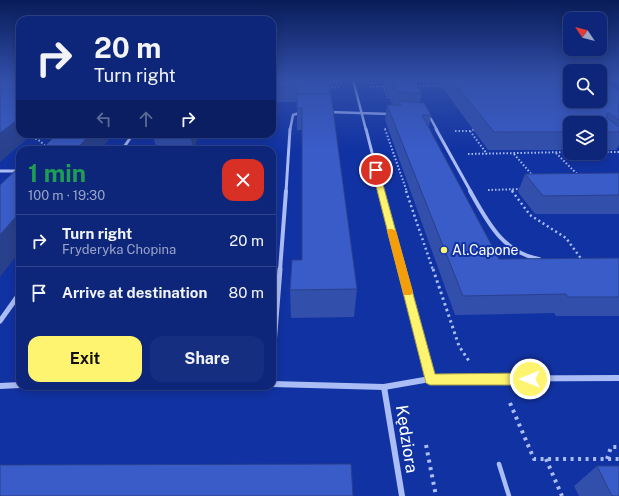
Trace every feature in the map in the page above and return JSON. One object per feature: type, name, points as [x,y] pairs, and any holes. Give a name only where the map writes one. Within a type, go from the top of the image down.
[{"type":"street","points":[[358,103],[430,379]]},
{"type":"street","points":[[276,322],[291,121],[293,115],[299,112],[307,112]]},
{"type":"street","points":[[322,112],[394,114]]},
{"type":"street","points":[[421,114],[431,119],[491,228],[504,243],[522,254],[543,260]]},
{"type":"street","points":[[0,171],[16,171]]},
{"type":"street","points":[[0,321],[16,299]]},
{"type":"street","points":[[276,384],[384,387],[430,379],[619,378]]},
{"type":"street","points":[[0,386],[16,386]]},
{"type":"street","name":"Kędziora","points":[[384,387],[402,496]]},
{"type":"lane","points":[[498,464],[509,496]]},
{"type":"path","points":[[381,114],[458,346],[466,360],[473,364]]},
{"type":"path","points":[[477,129],[470,132],[487,154]]},
{"type":"path","points":[[34,138],[45,146]]},
{"type":"path","points":[[450,154],[563,152]]},
{"type":"path","points":[[607,152],[619,152]]},
{"type":"path","points":[[514,153],[534,177]]},
{"type":"path","points":[[555,153],[581,178]]},
{"type":"path","points":[[512,189],[530,214],[566,238],[583,262]]},
{"type":"path","points":[[470,190],[528,189]]},
{"type":"path","points":[[510,403],[534,460],[619,459]]},
{"type":"path","points":[[426,445],[436,496]]},
{"type":"path","points":[[607,459],[611,447],[619,447]]},
{"type":"path","points":[[546,459],[562,496]]},
{"type":"building","points":[[0,103],[16,103],[16,121],[0,133]]},
{"type":"building","points":[[297,103],[332,103],[357,289],[290,290],[292,260],[302,260],[302,108],[297,108]]},
{"type":"building","points":[[400,103],[424,103],[431,115],[422,115],[499,259],[619,258],[619,297],[568,297],[566,294],[463,296],[387,105],[401,105]]},
{"type":"building","points":[[471,103],[563,103],[563,108],[607,108],[607,103],[619,103],[619,120],[609,113],[606,114],[606,116],[563,116],[563,132],[494,132]]},
{"type":"building","points":[[607,118],[619,127],[619,132],[607,132]]},
{"type":"building","points":[[53,138],[86,138],[80,146],[45,146]]},
{"type":"building","points":[[16,170],[16,217],[0,235],[0,185]]},
{"type":"building","points":[[619,173],[619,195],[543,196],[525,174]]},
{"type":"building","points":[[351,464],[353,496],[0,496],[0,465]]},
{"type":"building","points":[[597,466],[619,466],[619,496],[612,496]]},
{"type":"slow traffic","points":[[392,231],[408,292]]},
{"type":"place","name":"Al.Capone","points":[[444,250]]},
{"type":"route","points":[[376,170],[430,379],[530,379]]}]
